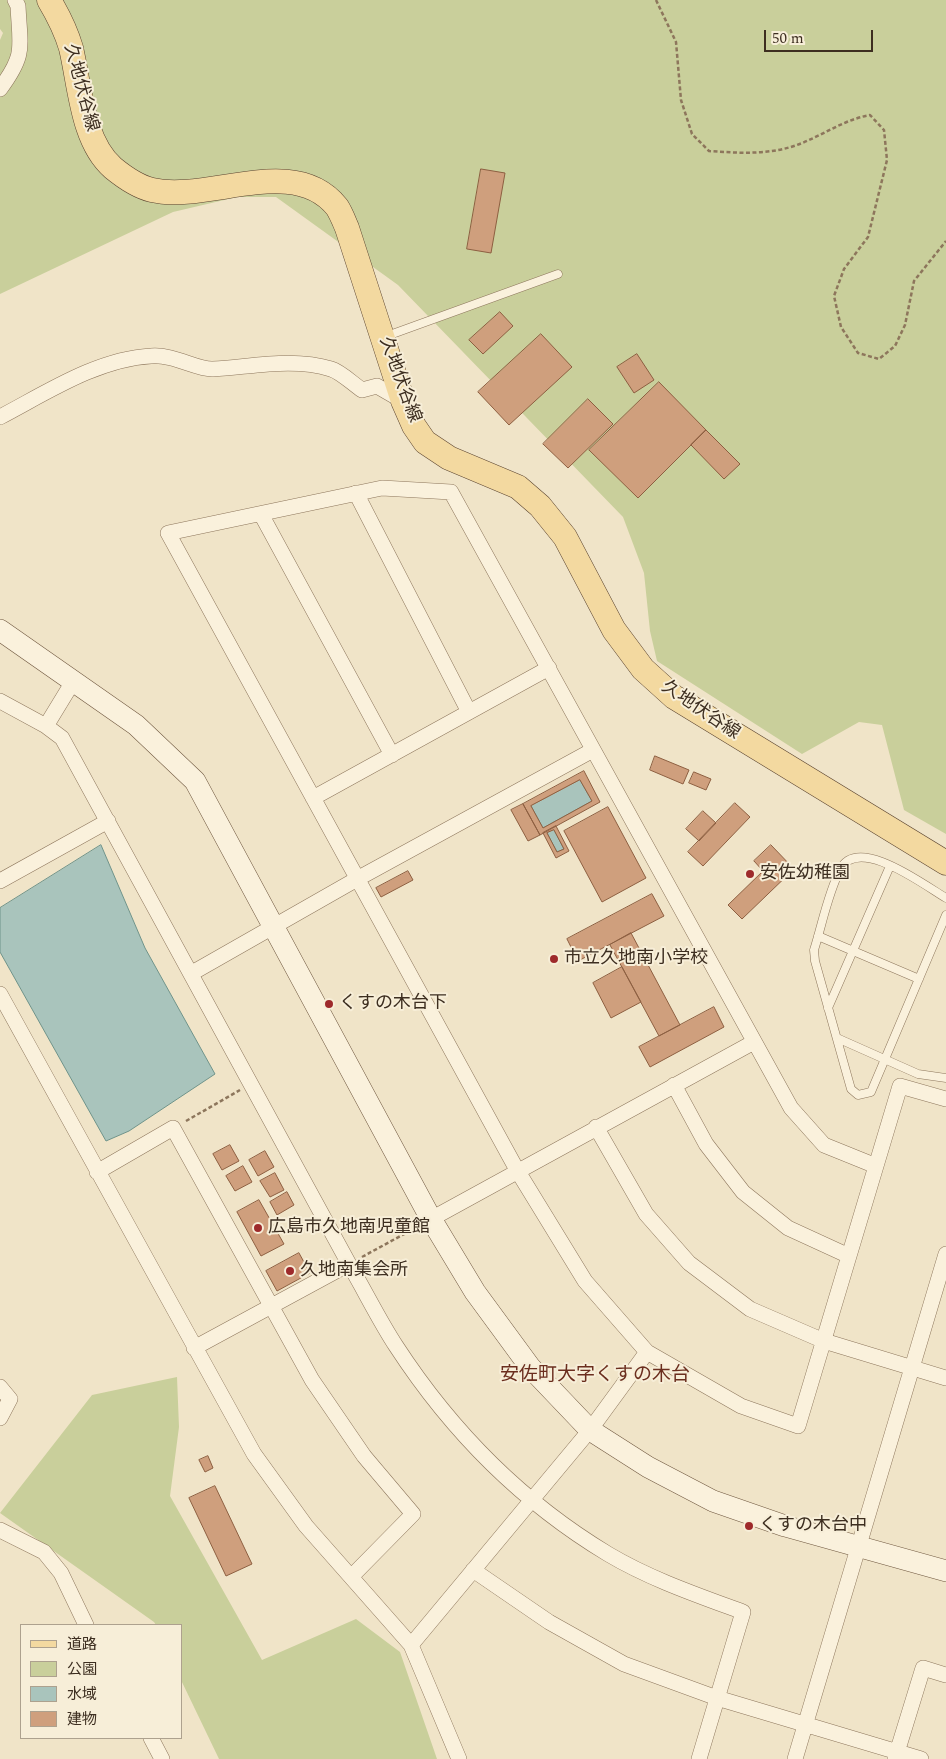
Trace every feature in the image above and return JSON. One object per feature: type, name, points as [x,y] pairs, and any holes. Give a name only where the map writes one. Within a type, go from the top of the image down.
[{"type":"main road","name":"久地伏谷線","points":[[49,0],[70,46],[89,127],[97,147],[112,167],[131,181],[152,190],[189,192],[277,180],[300,183],[320,192],[338,208],[347,228],[402,401],[414,426],[425,442],[450,458],[518,487],[540,506],[565,537],[614,630],[644,669],[674,697],[946,863]]},
{"type":"street","points":[[0,89],[15,68],[20,55],[18,6],[15,0]]},
{"type":"street","points":[[0,417],[54,388],[109,364],[151,356],[173,357],[210,370],[264,364],[305,365],[332,369],[362,390],[377,386],[402,401]]},
{"type":"street","points":[[876,1166],[824,1144],[791,1108],[452,492],[382,488],[168,534],[517,1170],[584,1281],[648,1352],[741,1406],[798,1426],[824,1341],[900,1086],[946,1099]]},
{"type":"street","points":[[356,493],[469,712]]},
{"type":"street","points":[[261,514],[392,755]]},
{"type":"street","points":[[0,630],[136,725],[195,781],[274,926],[427,1221],[475,1292],[530,1367],[590,1430],[648,1467],[713,1501],[785,1526],[946,1572]]},
{"type":"street","points":[[313,798],[549,668]]},
{"type":"street","points":[[46,726],[74,680]]},
{"type":"street","points":[[0,701],[46,726],[62,738],[353,1262],[396,1346],[442,1410],[491,1465],[530,1501],[608,1554],[666,1583],[743,1612],[699,1759]]},
{"type":"street","points":[[192,973],[357,879],[593,750]]},
{"type":"street","points":[[0,882],[108,821]]},
{"type":"street","points":[[0,994],[254,1454],[306,1526],[411,1645],[459,1759]]},
{"type":"street","points":[[427,1221],[517,1170],[754,1042]]},
{"type":"street","points":[[674,1085],[706,1144],[742,1192],[788,1228],[849,1256]]},
{"type":"street","points":[[596,1127],[646,1214],[689,1263],[750,1309],[824,1341],[946,1378]]},
{"type":"street","points":[[98,1172],[174,1128],[317,1388],[364,1456],[413,1514],[351,1576]]},
{"type":"street","points":[[795,1759],[946,1254]]},
{"type":"street","points":[[194,1348],[353,1262]]},
{"type":"street","points":[[411,1645],[590,1430],[648,1352]]},
{"type":"street","points":[[0,1388],[10,1399],[0,1418]]},
{"type":"street","points":[[0,1530],[44,1552],[61,1573],[86,1624]]},
{"type":"street","points":[[473,1570],[549,1622],[624,1664],[717,1698],[806,1724],[896,1755],[921,1759]]},
{"type":"street","points":[[896,1755],[923,1668],[946,1675]]},
{"type":"street","points":[[152,1739],[162,1759]]},
{"type":"lane","points":[[383,337],[558,274]]},
{"type":"lane","points":[[946,898],[876,859],[862,856],[850,859],[840,869],[814,950],[815,961],[851,1089],[858,1095],[871,1092],[946,915]]},
{"type":"lane","points":[[828,1008],[890,866]]},
{"type":"lane","points":[[818,936],[919,979]]},
{"type":"lane","points":[[837,1038],[918,1074],[946,1078]]},
{"type":"path","points":[[656,0],[676,42],[681,100],[692,134],[709,152],[758,154],[795,146],[852,118],[870,115],[884,130],[888,160],[868,237],[844,270],[834,296],[841,327],[858,353],[878,359],[894,346],[905,325],[914,281],[946,241]]},
{"type":"path","points":[[180,1124],[246,1087]]},
{"type":"path","points":[[353,1262],[427,1221]]},
{"type":"green space","points":[[0,0],[946,0],[946,834],[904,810],[882,725],[859,722],[802,754],[657,661],[650,631],[644,573],[623,517],[398,285],[276,197],[237,197],[173,212],[0,294],[0,40],[3,33],[0,29]]},
{"type":"green space","points":[[177,1377],[179,1427],[170,1496],[262,1660],[356,1619],[400,1652],[437,1759],[219,1759],[182,1682],[182,1624],[155,1624],[0,1513],[92,1395]]},
{"type":"water","points":[[580,780],[592,801],[543,828],[531,806]]},
{"type":"water","points":[[554,830],[564,849],[557,852],[547,833]]},
{"type":"water","points":[[101,845],[145,948],[215,1074],[129,1131],[106,1141],[0,952],[0,908]]},
{"type":"building","points":[[481,169],[505,173],[491,253],[467,249]]},
{"type":"building","points":[[500,312],[513,326],[483,354],[469,340]]},
{"type":"building","points":[[541,334],[572,367],[509,425],[478,392]]},
{"type":"building","points":[[637,354],[654,380],[634,393],[617,367]]},
{"type":"building","points":[[659,382],[706,430],[638,498],[589,450]]},
{"type":"building","points":[[588,399],[613,424],[568,468],[543,444]]},
{"type":"building","points":[[706,430],[740,464],[724,479],[691,445]]},
{"type":"building","points":[[655,756],[689,770],[683,784],[650,770]]},
{"type":"building","points":[[584,771],[600,802],[540,835],[523,804]],"holes":[[[580,780],[592,801],[543,828],[531,806]]]},
{"type":"building","points":[[694,772],[711,779],[706,790],[689,783]]},
{"type":"building","points":[[735,803],[750,817],[703,866],[688,852]]},
{"type":"building","points":[[523,804],[540,835],[528,841],[511,810]]},
{"type":"building","points":[[608,807],[646,878],[602,902],[564,831]]},
{"type":"building","points":[[703,811],[716,823],[699,841],[686,829]]},
{"type":"building","points":[[556,826],[569,851],[556,858],[543,833]],"holes":[[[554,830],[564,849],[557,852],[547,833]]]},
{"type":"building","points":[[771,845],[794,869],[742,919],[728,905],[763,871],[754,861]]},
{"type":"building","points":[[408,871],[413,880],[381,897],[376,888]]},
{"type":"building","points":[[652,894],[664,916],[578,961],[567,939]]},
{"type":"building","points":[[631,933],[680,1025],[659,1036],[610,945]]},
{"type":"building","points":[[622,967],[641,1002],[611,1018],[593,983]]},
{"type":"building","points":[[714,1007],[724,1027],[650,1067],[639,1047]]},
{"type":"building","points":[[230,1145],[239,1161],[222,1170],[213,1154]]},
{"type":"building","points":[[265,1151],[274,1167],[258,1176],[249,1160]]},
{"type":"building","points":[[243,1166],[252,1182],[235,1191],[226,1176]]},
{"type":"building","points":[[275,1173],[284,1190],[270,1197],[260,1181]]},
{"type":"building","points":[[287,1192],[294,1205],[277,1215],[270,1202]]},
{"type":"building","points":[[259,1200],[284,1244],[261,1256],[237,1212]]},
{"type":"building","points":[[299,1253],[310,1273],[277,1291],[266,1271]]},
{"type":"building","points":[[208,1456],[213,1468],[205,1472],[199,1460]]},
{"type":"building","points":[[215,1486],[252,1564],[226,1576],[189,1498]]},
{"type":"place","name":"安佐幼稚園","points":[[750,874]]},
{"type":"place","name":"市立久地南小学校","points":[[554,959]]},
{"type":"place","name":"くすの木台下","points":[[329,1004]]},
{"type":"place","name":"広島市久地南児童館","points":[[258,1228]]},
{"type":"place","name":"久地南集会所","points":[[290,1271]]},
{"type":"place","name":"くすの木台中","points":[[749,1526]]},
{"type":"district","name":"安佐町大字くすの木台","points":[[595,1376]]}]
